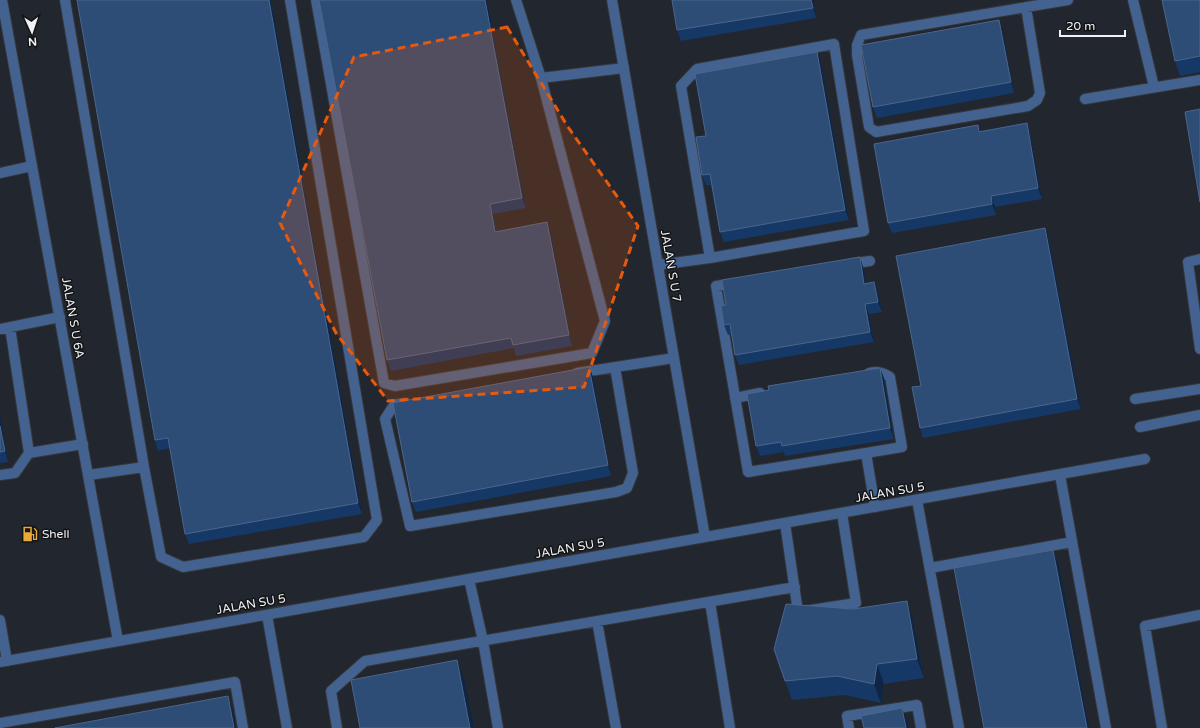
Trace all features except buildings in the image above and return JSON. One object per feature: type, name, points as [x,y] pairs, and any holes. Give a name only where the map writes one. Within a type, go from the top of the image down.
[{"type":"street","name":"JALAN S U 6A","points":[[2,0],[3,22],[32,166],[118,641]]},
{"type":"street","points":[[65,0],[144,467],[161,557],[183,567],[364,537],[377,520],[290,0]]},
{"type":"street","points":[[316,0],[384,383],[395,386],[592,353],[605,321],[541,78],[516,0]]},
{"type":"street","name":"JALAN S U 7","points":[[612,0],[705,537]]},
{"type":"street","points":[[1026,7],[1040,93],[1037,100],[1028,106],[876,132],[869,128],[857,55],[857,45],[860,35],[1026,7],[1068,0]]},
{"type":"street","points":[[1133,0],[1154,87]]},
{"type":"street","points":[[658,265],[710,258],[864,231],[834,44],[697,69],[681,86],[710,258]]},
{"type":"street","points":[[541,78],[624,68]]},
{"type":"street","points":[[1085,99],[1200,80]]},
{"type":"street","points":[[0,173],[32,166]]},
{"type":"street","points":[[839,266],[870,260]]},
{"type":"street","points":[[1200,260],[1188,262],[1200,349]]},
{"type":"street","points":[[747,281],[716,286],[748,472],[902,447],[890,376],[877,371],[862,374]]},
{"type":"street","points":[[29,454],[5,328],[60,317]]},
{"type":"street","points":[[570,375],[674,358]]},
{"type":"street","points":[[417,401],[394,405],[385,419],[410,526],[616,492],[627,488],[634,473],[615,367]]},
{"type":"street","points":[[1135,399],[1200,389]]},
{"type":"street","points":[[735,398],[772,391]]},
{"type":"street","points":[[1140,427],[1200,415]]},
{"type":"street","points":[[0,476],[15,473],[29,454],[83,444]]},
{"type":"street","points":[[866,453],[875,507]]},
{"type":"street","name":"JALAN SU 5","points":[[4,661],[1145,459]]},
{"type":"street","points":[[89,475],[144,467]]},
{"type":"street","points":[[1060,475],[1106,728]]},
{"type":"street","points":[[917,500],[959,728]]},
{"type":"street","points":[[785,523],[798,612],[856,603],[842,513]]},
{"type":"street","points":[[930,568],[1072,542]]},
{"type":"street","points":[[469,579],[483,641],[498,728]]},
{"type":"street","points":[[337,728],[331,691],[365,661],[794,587]]},
{"type":"street","points":[[710,602],[730,728]]},
{"type":"street","points":[[267,615],[287,728]]},
{"type":"street","points":[[1162,728],[1145,626],[1200,615]]},
{"type":"street","points":[[0,620],[4,661]]},
{"type":"street","points":[[597,621],[616,728]]},
{"type":"street","points":[[0,723],[235,682],[244,728]]},
{"type":"street","points":[[849,728],[847,716],[916,705],[921,728]]},
{"type":"highlighted area","points":[[507,27],[568,127],[638,226],[584,387],[388,401],[336,333],[280,223],[354,57]]},
{"type":"shaded area","points":[[0,0],[1200,0],[1200,728],[0,728]]},
{"type":"place","name":"Shell","points":[[30,534]]}]
